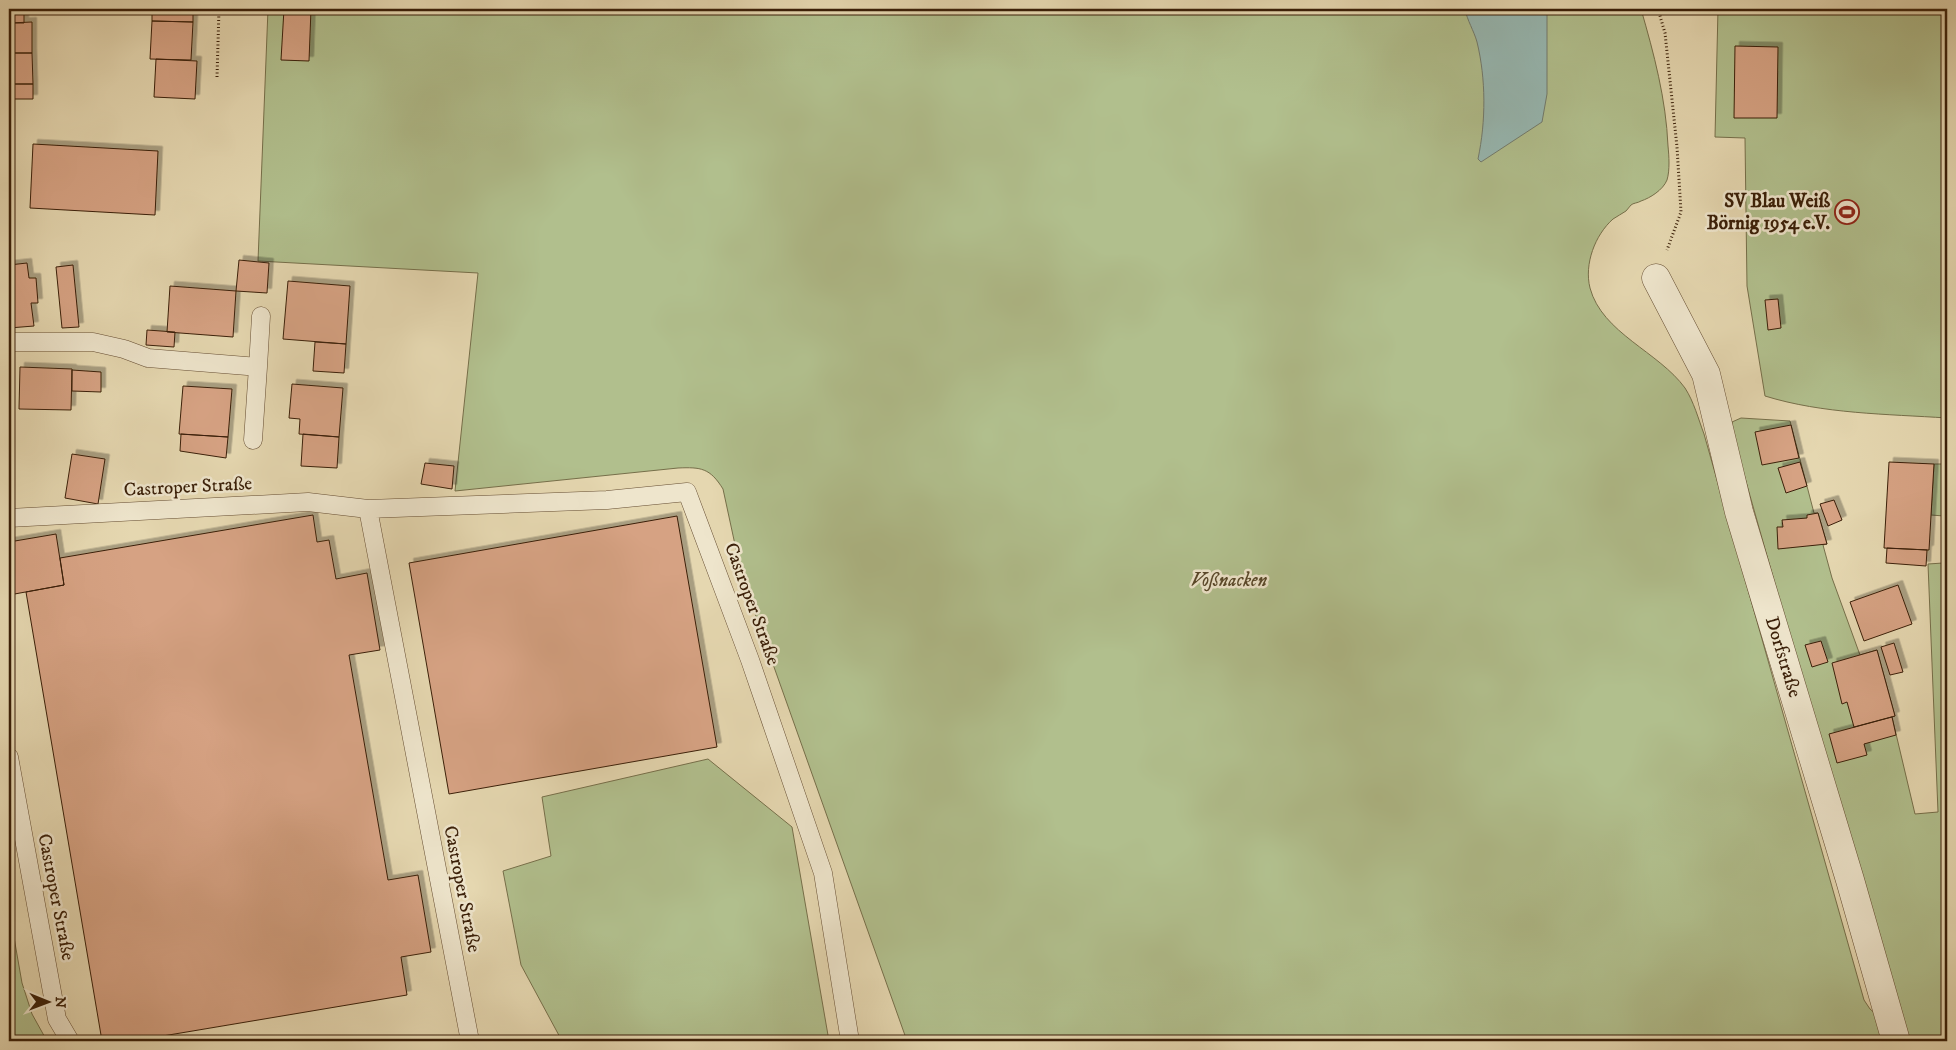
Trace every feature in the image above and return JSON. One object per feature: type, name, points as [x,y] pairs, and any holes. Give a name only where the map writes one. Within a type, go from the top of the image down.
[{"type":"street","name":"Dorfstraße","points":[[1656,278],[1706,374],[1739,512],[1847,870],[1896,1041]]},
{"type":"lane","points":[[253,440],[261,316]]},
{"type":"lane","points":[[9,342],[93,342],[124,349],[148,358],[258,367]]},
{"type":"lane","name":"Castroper Straße","points":[[9,518],[308,502],[368,509],[607,500],[688,492],[750,660],[823,873],[850,1041]]},
{"type":"lane","name":"Castroper Straße","points":[[368,509],[470,1041]]},
{"type":"lane","name":"Castroper Straße","points":[[9,757],[58,1019],[70,1041]]},
{"type":"path","points":[[217,77],[219,9]]},
{"type":"path","points":[[1656,278],[1681,212],[1677,146],[1664,33],[1658,9]]},
{"type":"green space","name":"Voßnacken","points":[[268,9],[1641,9],[1662,94],[1669,154],[1668,176],[1665,184],[1656,193],[1640,202],[1632,204],[1626,211],[1613,219],[1601,233],[1592,250],[1590,260],[1590,288],[1596,304],[1606,318],[1674,375],[1685,388],[1693,404],[1704,434],[1864,1000],[1877,1015],[1885,1041],[1207,1041],[1204,1037],[1186,1041],[907,1041],[742,577],[723,489],[714,477],[704,470],[678,468],[455,491],[478,273],[258,261]]},
{"type":"green space","name":"SV Blau Weiß Börnig 1954 e.V.","points":[[1718,9],[1947,9],[1947,418],[1832,410],[1765,396],[1747,286],[1745,138],[1715,137]]},
{"type":"green space","points":[[1741,418],[1790,421],[1814,513],[1818,513],[1827,544],[1823,545],[1832,578],[1860,655],[1877,650],[1895,716],[1892,717],[1915,814],[1938,812],[1928,564],[1943,563],[1944,516],[1931,515],[1934,464],[1947,464],[1947,1041],[1904,1041],[1734,439],[1732,422]]},
{"type":"green space","points":[[708,759],[792,827],[829,1041],[562,1041],[521,965],[503,871],[551,856],[542,797]]},
{"type":"green space","points":[[9,909],[22,983],[32,1014],[47,1041],[14,1041],[9,1034]]},
{"type":"water","points":[[1465,9],[1547,9],[1547,94],[1542,122],[1481,162],[1478,159],[1484,115],[1482,71],[1477,42]]},
{"type":"building","points":[[9,9],[24,9],[24,23],[9,23]]},
{"type":"building","points":[[152,9],[193,9],[193,22],[152,21]]},
{"type":"building","points":[[284,9],[311,9],[309,61],[281,60]]},
{"type":"building","points":[[152,21],[193,22],[191,60],[150,59]]},
{"type":"building","points":[[32,22],[32,53],[9,53],[9,23]]},
{"type":"building","points":[[1735,46],[1778,47],[1777,118],[1734,118]]},
{"type":"building","points":[[9,53],[32,53],[33,84],[9,84]]},
{"type":"building","points":[[156,59],[197,61],[195,99],[154,97]]},
{"type":"building","points":[[9,84],[33,84],[33,99],[9,99]]},
{"type":"building","points":[[33,144],[158,151],[155,215],[30,208]]},
{"type":"building","points":[[239,260],[269,263],[267,293],[236,291]]},
{"type":"building","points":[[27,263],[29,278],[36,278],[38,303],[31,303],[34,326],[9,328],[9,265]]},
{"type":"building","points":[[73,265],[79,327],[62,328],[56,267]]},
{"type":"building","points":[[288,281],[350,286],[346,344],[283,339]]},
{"type":"building","points":[[170,286],[236,291],[233,337],[167,332]]},
{"type":"building","points":[[1778,299],[1781,328],[1768,330],[1765,300]]},
{"type":"building","points":[[147,330],[175,332],[174,347],[146,345]]},
{"type":"building","points":[[315,342],[346,344],[344,373],[313,371]]},
{"type":"building","points":[[20,367],[72,369],[71,410],[19,409]]},
{"type":"building","points":[[72,370],[101,372],[101,392],[72,391]]},
{"type":"building","points":[[292,384],[343,388],[339,437],[299,434],[300,419],[289,418]]},
{"type":"building","points":[[183,386],[232,389],[228,437],[179,434]]},
{"type":"building","points":[[1791,425],[1799,458],[1762,465],[1755,432]]},
{"type":"building","points":[[181,434],[228,437],[226,458],[180,451]]},
{"type":"building","points":[[303,434],[339,437],[337,468],[301,466]]},
{"type":"building","points":[[72,454],[105,459],[98,504],[65,498]]},
{"type":"building","points":[[1800,462],[1807,486],[1786,493],[1778,468]]},
{"type":"building","points":[[1889,462],[1934,464],[1929,550],[1884,548]]},
{"type":"building","points":[[425,463],[454,466],[452,489],[421,484]]},
{"type":"building","points":[[1834,500],[1842,520],[1828,526],[1820,504]]},
{"type":"building","points":[[1818,513],[1827,544],[1778,549],[1777,527],[1783,527],[1782,520],[1807,518],[1807,515]]},
{"type":"building","points":[[313,515],[317,542],[329,540],[336,579],[367,573],[380,650],[349,655],[388,880],[418,875],[431,952],[401,957],[407,995],[133,1041],[102,1041],[26,592],[64,585],[60,558]]},
{"type":"building","points":[[677,516],[717,747],[449,794],[409,563]]},
{"type":"building","points":[[56,534],[64,585],[9,595],[9,542]]},
{"type":"building","points":[[1887,548],[1927,550],[1926,566],[1886,563]]},
{"type":"building","points":[[1898,585],[1912,624],[1864,641],[1850,602]]},
{"type":"building","points":[[1821,641],[1828,662],[1812,667],[1805,645]]},
{"type":"building","points":[[1894,643],[1903,672],[1890,675],[1881,647]]},
{"type":"building","points":[[1877,650],[1895,716],[1854,727],[1847,702],[1842,704],[1832,663]]},
{"type":"building","points":[[1892,717],[1896,735],[1864,744],[1867,755],[1837,763],[1829,734]]},
{"type":"place","name":"SV Blau Weiß Börnig 1954 e.V.","points":[[1847,212]]}]
